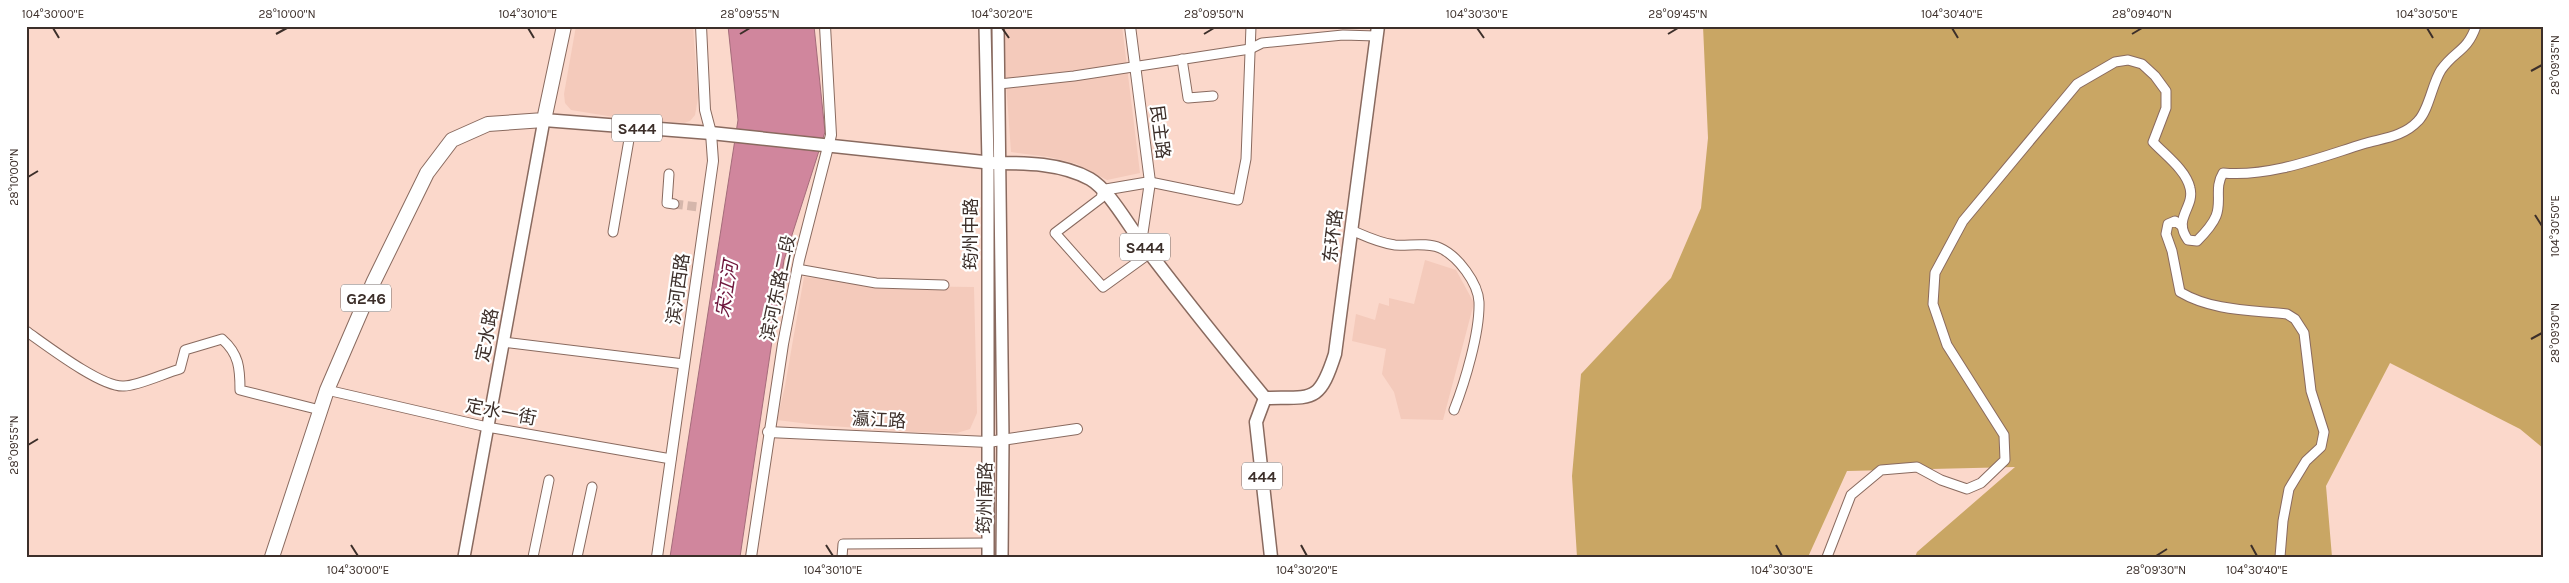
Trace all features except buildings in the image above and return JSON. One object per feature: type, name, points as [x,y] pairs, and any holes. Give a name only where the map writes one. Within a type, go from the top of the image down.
[{"type":"highway","points":[[544,120],[564,26]]},
{"type":"highway","name":"G246","points":[[272,557],[320,410],[349,335],[427,174],[452,140],[488,124],[544,120]]},
{"type":"main road","name":"筠州中路","points":[[985,26],[994,163],[1003,440]]},
{"type":"main road","name":"筠州中路","points":[[988,442],[994,163],[999,84],[998,26]]},
{"type":"main road","name":"东环路","points":[[1265,398],[1305,397],[1320,390],[1326,383],[1335,354],[1377,31]]},
{"type":"main road","name":"S444","points":[[544,120],[711,133],[1068,169],[1092,180],[1103,190],[1141,243],[1265,398]]},
{"type":"main road","name":"定水路","points":[[464,557],[544,120]]},
{"type":"main road","name":"444","points":[[1265,398],[1257,413],[1256,422],[1272,557]]},
{"type":"main road","name":"筠州南路","points":[[1002,557],[1003,440]]},
{"type":"main road","name":"筠州南路","points":[[988,442],[988,557]]},
{"type":"street","name":"滨河西路","points":[[657,557],[684,364],[703,207],[713,160],[711,133],[705,110],[701,26]]},
{"type":"street","name":"滨河东路二段","points":[[751,557],[768,432],[797,268],[830,146],[831,105],[825,26]]},
{"type":"street","name":"民主路","points":[[1130,26],[1150,182],[1141,243]]},
{"type":"street","points":[[1150,254],[1103,287],[1055,233],[1101,198],[1103,190],[1150,182],[1238,200],[1246,159],[1251,26]]},
{"type":"street","points":[[1827,557],[1851,496],[1881,470],[1917,467],[1941,480],[1967,489],[1981,483],[2005,460],[2004,435],[1947,346],[1933,304],[1935,273],[1963,221],[2077,84],[2115,62],[2128,60],[2142,64],[2155,76],[2166,91],[2166,108],[2153,142],[2182,173],[2190,189],[2182,232],[2188,240],[2197,241],[2207,230],[2216,215],[2217,182],[2223,173],[2235,174],[2276,169],[2402,134],[2420,120],[2440,72],[2447,62],[2470,42],[2476,26]]},
{"type":"street","points":[[999,84],[1135,67],[1250,49],[1262,43],[1343,31],[1377,31]]},
{"type":"street","points":[[1182,59],[1188,98],[1213,96]]},
{"type":"street","points":[[614,232],[631,128]]},
{"type":"street","points":[[669,174],[667,203],[674,204]]},
{"type":"street","points":[[2182,226],[2175,221],[2168,224],[2166,234],[2172,250],[2180,292],[2193,300],[2218,307],[2287,314],[2295,319],[2304,333],[2311,391],[2324,432],[2321,447],[2306,461],[2290,489],[2283,521],[2280,557]]},
{"type":"street","points":[[1351,230],[1374,240],[1393,245],[1434,247],[1460,261],[1479,300],[1478,321],[1462,390],[1454,410]]},
{"type":"street","points":[[797,268],[876,283],[944,285]]},
{"type":"street","points":[[26,331],[65,359],[111,385],[125,386],[180,369],[185,350],[222,339],[236,355],[240,366],[240,390],[320,410]]},
{"type":"street","points":[[503,342],[684,364]]},
{"type":"street","name":"定水一街","points":[[327,390],[487,426],[671,459]]},
{"type":"street","name":"瀛江路","points":[[768,432],[988,442],[1077,429]]},
{"type":"street","points":[[533,557],[549,480]]},
{"type":"street","points":[[577,557],[592,487]]},
{"type":"street","points":[[842,557],[843,544],[988,543]]},
{"type":"shaded area","points":[[576,26],[693,26],[698,98],[695,115],[690,121],[684,123],[626,119],[571,110],[565,103],[564,94]]},
{"type":"shaded area","points":[[1002,26],[1122,26],[1140,173],[1107,180],[1077,164],[1049,157],[1011,152]]},
{"type":"shaded area","points":[[1703,26],[2543,26],[2543,448],[2520,429],[2390,363],[2326,486],[2332,557],[1915,557],[1917,552],[2015,467],[1847,471],[1808,557],[1577,557],[1572,476],[1581,374],[1671,278],[1701,208],[1708,138]]},
{"type":"shaded area","points":[[1425,260],[1456,270],[1474,303],[1443,420],[1401,419],[1394,392],[1382,374],[1386,349],[1352,341],[1356,314],[1375,320],[1379,303],[1389,306],[1389,298],[1414,304]]},
{"type":"shaded area","points":[[804,277],[892,286],[974,287],[977,413],[970,429],[957,433],[914,432],[777,420],[785,386]]},
{"type":"water","name":"宋江河","points":[[728,26],[814,26],[825,132],[784,260],[740,557],[670,557],[738,120]]},
{"type":"tunnel","points":[[674,204],[699,207]]}]
